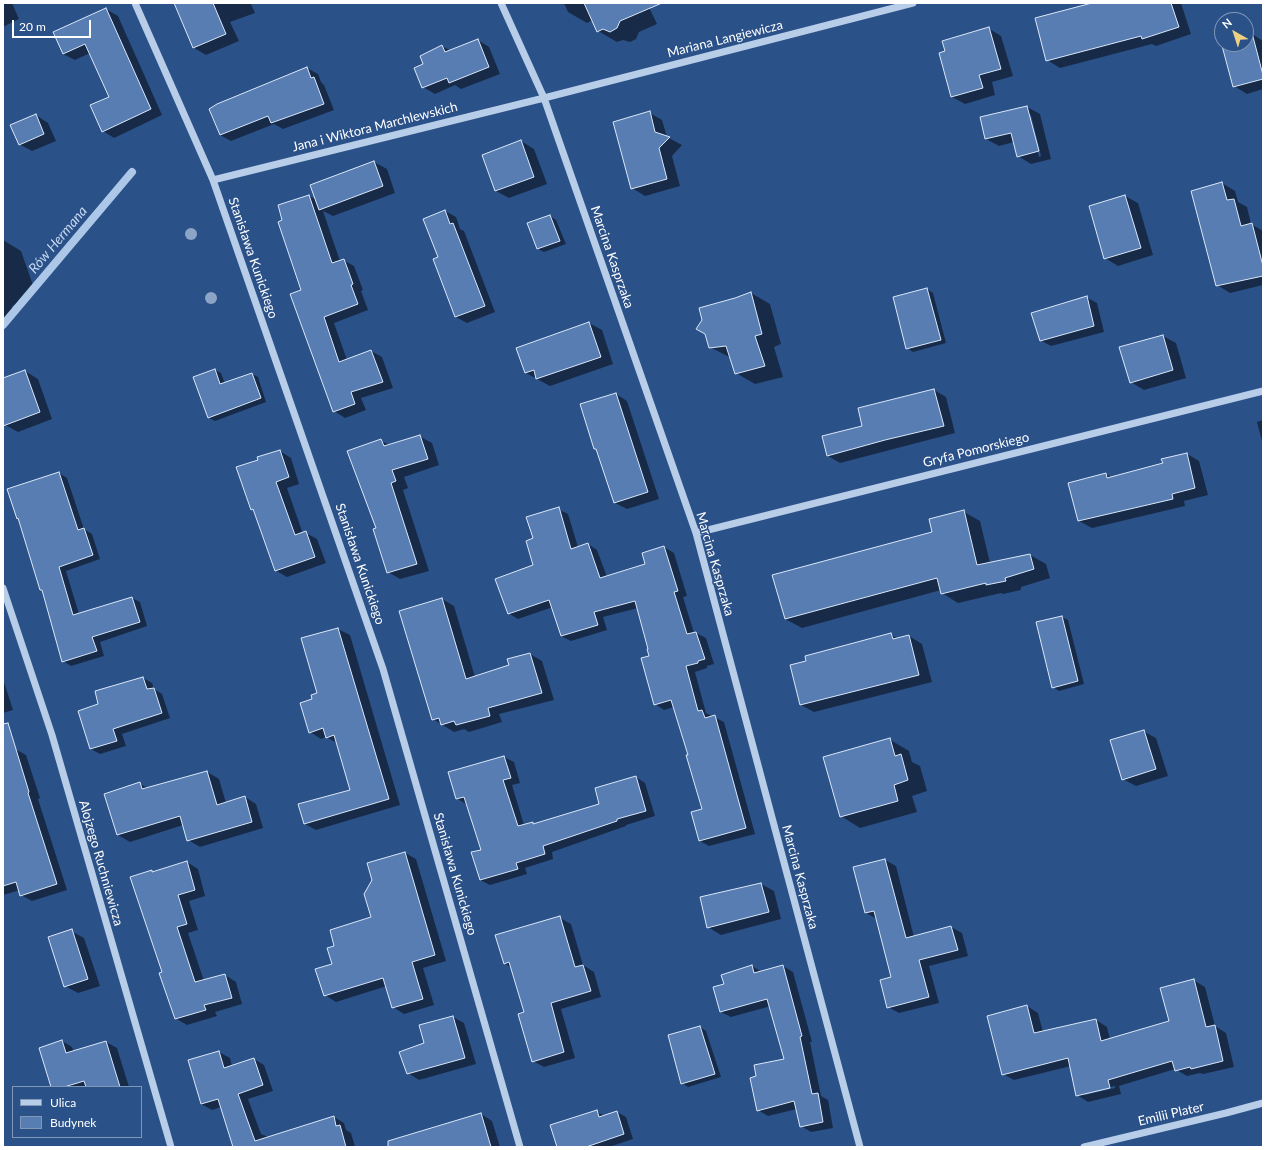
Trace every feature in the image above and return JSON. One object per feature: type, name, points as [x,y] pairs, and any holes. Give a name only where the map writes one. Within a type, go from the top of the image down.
[{"type":"street","name":"Stanisława Kunickiego","points":[[135,3],[213,180],[383,669],[520,1147]]},
{"type":"street","name":"Marcina Kasprzaka","points":[[501,3],[544,98],[696,533],[860,1147]]},
{"type":"street","name":"Mariana Langiewicza","points":[[544,98],[913,3]]},
{"type":"street","name":"Jana i Wiktora Marchlewskich","points":[[213,180],[544,98]]},
{"type":"street","name":"Gryfa Pomorskiego","points":[[696,533],[1263,391]]},
{"type":"street","name":"Alojzego Ruchniewicza","points":[[3,588],[52,735],[171,1147]]},
{"type":"street","name":"Emilii Plater","points":[[1084,1147],[1263,1103]]},
{"type":"building","points":[[174,3],[213,3],[226,34],[193,48]]},
{"type":"building","points":[[584,3],[662,3],[620,21],[617,28],[610,32],[603,29],[597,32]]},
{"type":"building","points":[[1092,3],[1171,3],[1179,27],[1142,39],[1141,36],[1046,61],[1035,18]]},
{"type":"building","points":[[106,8],[151,109],[102,132],[90,105],[109,97],[85,44],[63,54],[53,32]]},
{"type":"building","points":[[989,27],[1001,69],[979,75],[983,88],[951,97],[939,53],[945,51],[942,41]]},
{"type":"building","points":[[478,39],[489,67],[449,83],[447,78],[422,88],[414,68],[423,64],[420,56],[442,45],[445,52]]},
{"type":"building","points":[[1254,41],[1263,79],[1233,87],[1224,52],[1254,52]]},
{"type":"building","points":[[307,67],[311,78],[314,77],[324,104],[271,123],[268,116],[220,135],[209,109],[217,104]]},
{"type":"building","points":[[1027,106],[1039,151],[1017,157],[1011,133],[985,139],[980,117]]},
{"type":"building","points":[[650,111],[655,132],[670,137],[659,148],[667,179],[631,189],[613,122]]},
{"type":"building","points":[[36,114],[44,134],[19,145],[10,125]]},
{"type":"building","points":[[521,140],[534,177],[495,191],[482,155]]},
{"type":"building","points":[[374,161],[383,186],[319,210],[310,185]]},
{"type":"building","points":[[1222,182],[1227,200],[1234,199],[1241,226],[1252,223],[1263,266],[1263,276],[1216,286],[1191,191]]},
{"type":"building","points":[[309,195],[332,263],[344,259],[358,304],[324,317],[339,362],[371,350],[383,382],[351,392],[355,404],[333,412],[290,294],[301,290],[278,222],[282,220],[278,205]]},
{"type":"building","points":[[1125,195],[1141,248],[1104,259],[1089,206]]},
{"type":"building","points":[[445,210],[450,224],[453,223],[485,306],[455,317],[433,259],[438,257],[423,219]]},
{"type":"building","points":[[550,215],[560,241],[537,249],[527,223]]},
{"type":"building","points":[[927,288],[941,340],[906,349],[893,297]]},
{"type":"building","points":[[751,292],[762,334],[755,336],[765,366],[735,374],[726,346],[709,348],[705,334],[696,329],[702,320],[699,308]]},
{"type":"building","points":[[1087,296],[1094,326],[1040,341],[1031,313]]},
{"type":"building","points":[[589,322],[601,357],[536,379],[534,370],[525,373],[516,348]]},
{"type":"building","points":[[1163,335],[1173,370],[1130,383],[1119,347]]},
{"type":"building","points":[[215,369],[220,384],[252,373],[261,398],[208,418],[193,377]]},
{"type":"building","points":[[25,370],[40,412],[3,426],[3,378]]},
{"type":"building","points":[[934,389],[944,426],[827,456],[822,436],[862,426],[858,408]]},
{"type":"building","points":[[616,393],[648,492],[614,503],[596,449],[594,449],[580,404]]},
{"type":"building","points":[[420,435],[428,459],[392,470],[396,481],[391,483],[417,564],[387,573],[373,529],[376,528],[347,451],[381,439],[384,446]]},
{"type":"building","points":[[280,450],[289,477],[276,482],[295,535],[306,531],[315,557],[275,571],[236,467],[258,460],[257,457]]},
{"type":"building","points":[[1187,453],[1195,488],[1172,494],[1173,499],[1078,521],[1068,483],[1106,473],[1107,478],[1163,463],[1161,459]]},
{"type":"building","points":[[59,472],[78,530],[84,528],[93,555],[59,567],[73,615],[132,597],[140,622],[92,637],[97,651],[62,662],[42,590],[40,590],[18,518],[17,519],[7,489]]},
{"type":"building","points":[[559,507],[571,549],[588,543],[600,578],[645,564],[642,553],[664,546],[678,591],[674,592],[687,634],[696,632],[705,659],[698,661],[698,663],[686,666],[698,711],[702,710],[705,718],[715,715],[746,828],[699,841],[691,812],[702,809],[686,755],[688,755],[671,700],[654,705],[641,658],[649,656],[635,601],[594,612],[598,625],[561,636],[549,600],[508,614],[495,579],[533,565],[526,541],[533,538],[526,517]]},
{"type":"building","points":[[964,510],[977,565],[1030,554],[1034,569],[1005,578],[1006,581],[986,585],[986,583],[941,594],[937,578],[785,619],[772,575],[932,532],[929,519]]},
{"type":"building","points":[[442,598],[466,679],[509,665],[507,659],[530,653],[542,693],[488,708],[490,716],[456,725],[454,721],[441,725],[439,718],[432,720],[399,611]]},
{"type":"building","points":[[1062,616],[1078,681],[1052,688],[1036,622]]},
{"type":"building","points":[[338,628],[389,799],[304,824],[298,804],[350,790],[334,735],[326,738],[323,728],[309,733],[300,703],[312,699],[311,695],[317,693],[301,638]]},
{"type":"building","points":[[891,633],[893,639],[909,635],[919,675],[800,705],[790,665],[806,661],[805,656]]},
{"type":"building","points":[[143,677],[147,689],[154,688],[162,713],[113,729],[117,741],[90,749],[78,711],[98,704],[95,691]]},
{"type":"building","points":[[8,723],[29,792],[28,793],[57,884],[20,896],[16,882],[3,886],[3,724]]},
{"type":"building","points":[[1144,730],[1156,769],[1122,780],[1110,740]]},
{"type":"building","points":[[890,738],[895,756],[901,754],[908,780],[894,785],[898,801],[840,817],[823,757]]},
{"type":"building","points":[[504,756],[511,778],[503,780],[518,826],[533,822],[533,824],[599,804],[595,788],[636,776],[646,811],[617,819],[617,821],[543,846],[545,854],[516,863],[518,869],[480,880],[471,852],[481,850],[464,797],[456,799],[448,772]]},
{"type":"building","points":[[207,771],[217,805],[245,796],[252,822],[187,841],[180,816],[117,835],[104,794],[140,782],[142,789]]},
{"type":"building","points":[[405,852],[435,955],[412,962],[423,999],[392,1008],[383,978],[324,996],[315,969],[332,964],[327,948],[334,946],[330,930],[371,917],[364,894],[372,880],[367,863]]},
{"type":"building","points":[[885,859],[906,938],[951,926],[958,950],[919,960],[929,997],[887,1008],[880,980],[891,977],[874,911],[865,913],[853,867]]},
{"type":"building","points":[[187,861],[195,890],[178,895],[187,924],[177,927],[195,982],[225,974],[232,998],[204,1005],[206,1010],[175,1019],[159,973],[162,972],[130,877]]},
{"type":"building","points":[[761,883],[769,912],[707,928],[700,897]]},
{"type":"building","points":[[560,916],[575,967],[583,965],[591,991],[551,1003],[564,1052],[532,1062],[518,1014],[524,1012],[509,962],[504,964],[495,935]]},
{"type":"building","points":[[72,929],[88,979],[64,987],[48,937]]},
{"type":"building","points":[[752,965],[754,973],[783,965],[802,1036],[800,1037],[812,1094],[818,1093],[823,1122],[800,1127],[794,1101],[757,1111],[750,1078],[756,1076],[754,1065],[784,1059],[767,999],[720,1012],[713,987],[724,984],[721,975]]},
{"type":"building","points":[[1194,979],[1206,1027],[1215,1025],[1223,1061],[1191,1069],[1190,1067],[1175,1071],[1172,1061],[1108,1080],[1110,1088],[1076,1096],[1068,1058],[1002,1075],[987,1016],[1027,1005],[1034,1033],[1096,1019],[1101,1041],[1169,1021],[1160,988]]},
{"type":"building","points":[[453,1016],[465,1058],[407,1074],[399,1052],[424,1043],[419,1025]]},
{"type":"building","points":[[700,1026],[715,1074],[681,1084],[668,1035]]},
{"type":"building","points":[[62,1040],[66,1053],[106,1041],[120,1086],[86,1086],[84,1081],[67,1086],[51,1086],[39,1048]]},
{"type":"building","points":[[219,1051],[224,1068],[254,1058],[263,1085],[238,1094],[255,1141],[334,1116],[336,1126],[340,1125],[346,1147],[233,1147],[218,1099],[201,1104],[188,1060]]},
{"type":"building","points":[[597,1110],[599,1117],[617,1111],[624,1134],[586,1147],[557,1147],[550,1125]]},
{"type":"building","points":[[481,1113],[491,1147],[388,1147],[388,1141]]},
{"type":"waterway","name":"Rów Hermana","points":[[3,325],[132,172]]}]
